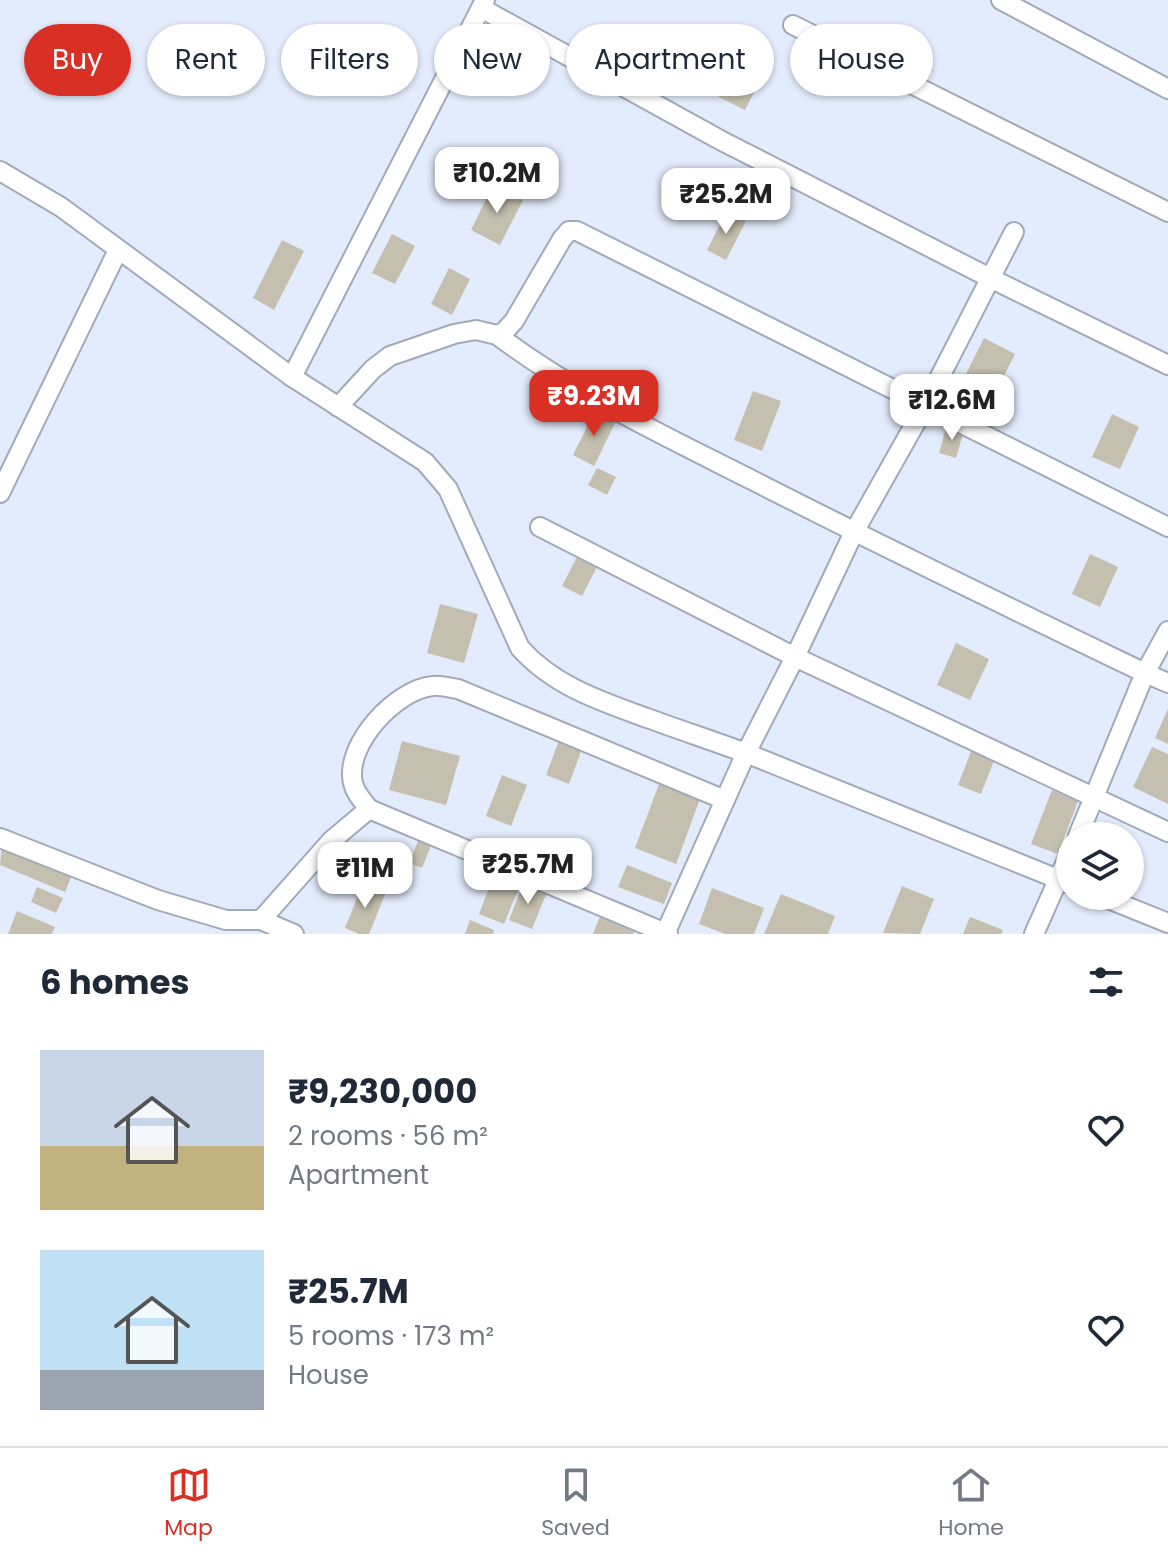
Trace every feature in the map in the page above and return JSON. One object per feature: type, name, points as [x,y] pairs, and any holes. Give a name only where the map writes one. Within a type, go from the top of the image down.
[{"type":"street","points":[[1001,0],[1168,89]]},
{"type":"street","points":[[292,377],[483,4],[722,141],[1168,365]]},
{"type":"street","points":[[933,95],[1168,212]]},
{"type":"street","points":[[0,171],[61,207],[292,377],[425,462],[448,489],[520,648],[535,665],[588,696],[746,753],[1056,879]]},
{"type":"street","points":[[497,335],[514,321],[562,239],[569,231],[586,233],[1168,527]]},
{"type":"street","points":[[725,800],[458,689],[433,686],[413,692],[388,708],[364,736],[352,769],[353,784],[369,809],[666,934],[746,753],[854,532],[925,406],[1014,232]]},
{"type":"street","points":[[0,493],[118,250]]},
{"type":"street","points":[[338,407],[373,369],[398,352],[466,331],[497,335],[541,368],[600,404],[854,532],[1168,683]]},
{"type":"street","points":[[540,527],[795,657],[1168,832]]},
{"type":"street","points":[[1084,822],[1145,673],[1168,631]]},
{"type":"street","points":[[261,920],[331,841],[369,809]]},
{"type":"street","points":[[0,838],[223,927],[261,920],[294,934]]},
{"type":"street","points":[[1034,934],[1056,896]]},
{"type":"street","points":[[1136,910],[1168,923]]},
{"type":"building","points":[[717,96],[752,96],[745,110]]},
{"type":"building","points":[[493,185],[523,200],[500,245],[471,230]]},
{"type":"building","points":[[727,211],[746,221],[726,260],[707,250]]},
{"type":"building","points":[[392,234],[415,246],[395,284],[372,273]]},
{"type":"building","points":[[282,240],[304,251],[274,310],[253,298]]},
{"type":"building","points":[[449,268],[470,279],[452,315],[431,304]]},
{"type":"building","points":[[984,338],[1015,354],[992,400],[961,384]]},
{"type":"building","points":[[753,391],[781,401],[762,451],[734,440]]},
{"type":"building","points":[[595,411],[616,421],[594,466],[573,455]]},
{"type":"building","points":[[1112,414],[1139,427],[1120,469],[1092,457]]},
{"type":"building","points":[[947,425],[964,430],[956,458],[939,453]]},
{"type":"building","points":[[597,468],[616,477],[607,495],[588,485]]},
{"type":"building","points":[[580,551],[600,561],[582,596],[562,586]]},
{"type":"building","points":[[1090,554],[1118,567],[1100,607],[1072,594]]},
{"type":"building","points":[[440,604],[478,614],[464,663],[427,653]]},
{"type":"building","points":[[956,643],[989,659],[970,700],[937,685]]},
{"type":"building","points":[[1168,709],[1168,744],[1155,738]]},
{"type":"building","points":[[560,738],[583,746],[569,784],[546,775]]},
{"type":"building","points":[[402,741],[460,756],[446,805],[389,790]]},
{"type":"building","points":[[1152,747],[1168,754],[1168,804],[1133,787]]},
{"type":"building","points":[[972,749],[995,758],[981,794],[958,785]]},
{"type":"building","points":[[502,775],[527,785],[511,826],[486,816]]},
{"type":"building","points":[[659,784],[700,799],[676,864],[635,848]]},
{"type":"building","points":[[1052,790],[1078,801],[1070,822],[1056,822],[1056,853],[1031,844]]},
{"type":"building","points":[[418,841],[431,846],[422,868],[409,863]]},
{"type":"building","points":[[2,845],[72,875],[65,892],[0,865]]},
{"type":"building","points":[[627,865],[672,883],[664,904],[618,887]]},
{"type":"building","points":[[496,870],[522,880],[504,924],[479,914]]},
{"type":"building","points":[[524,882],[547,892],[532,929],[509,920]]},
{"type":"building","points":[[363,883],[386,892],[369,934],[359,934],[345,928]]},
{"type":"building","points":[[902,886],[934,899],[920,934],[883,933]]},
{"type":"building","points":[[37,887],[63,898],[56,913],[31,902]]},
{"type":"building","points":[[712,888],[764,908],[754,934],[725,934],[699,924]]},
{"type":"building","points":[[781,894],[835,916],[828,934],[764,934]]},
{"type":"building","points":[[17,911],[55,927],[52,934],[8,934]]},
{"type":"building","points":[[601,914],[636,928],[633,934],[593,934]]},
{"type":"building","points":[[970,917],[1003,930],[1001,934],[963,934]]},
{"type":"building","points":[[470,920],[494,930],[493,934],[465,934]]}]
